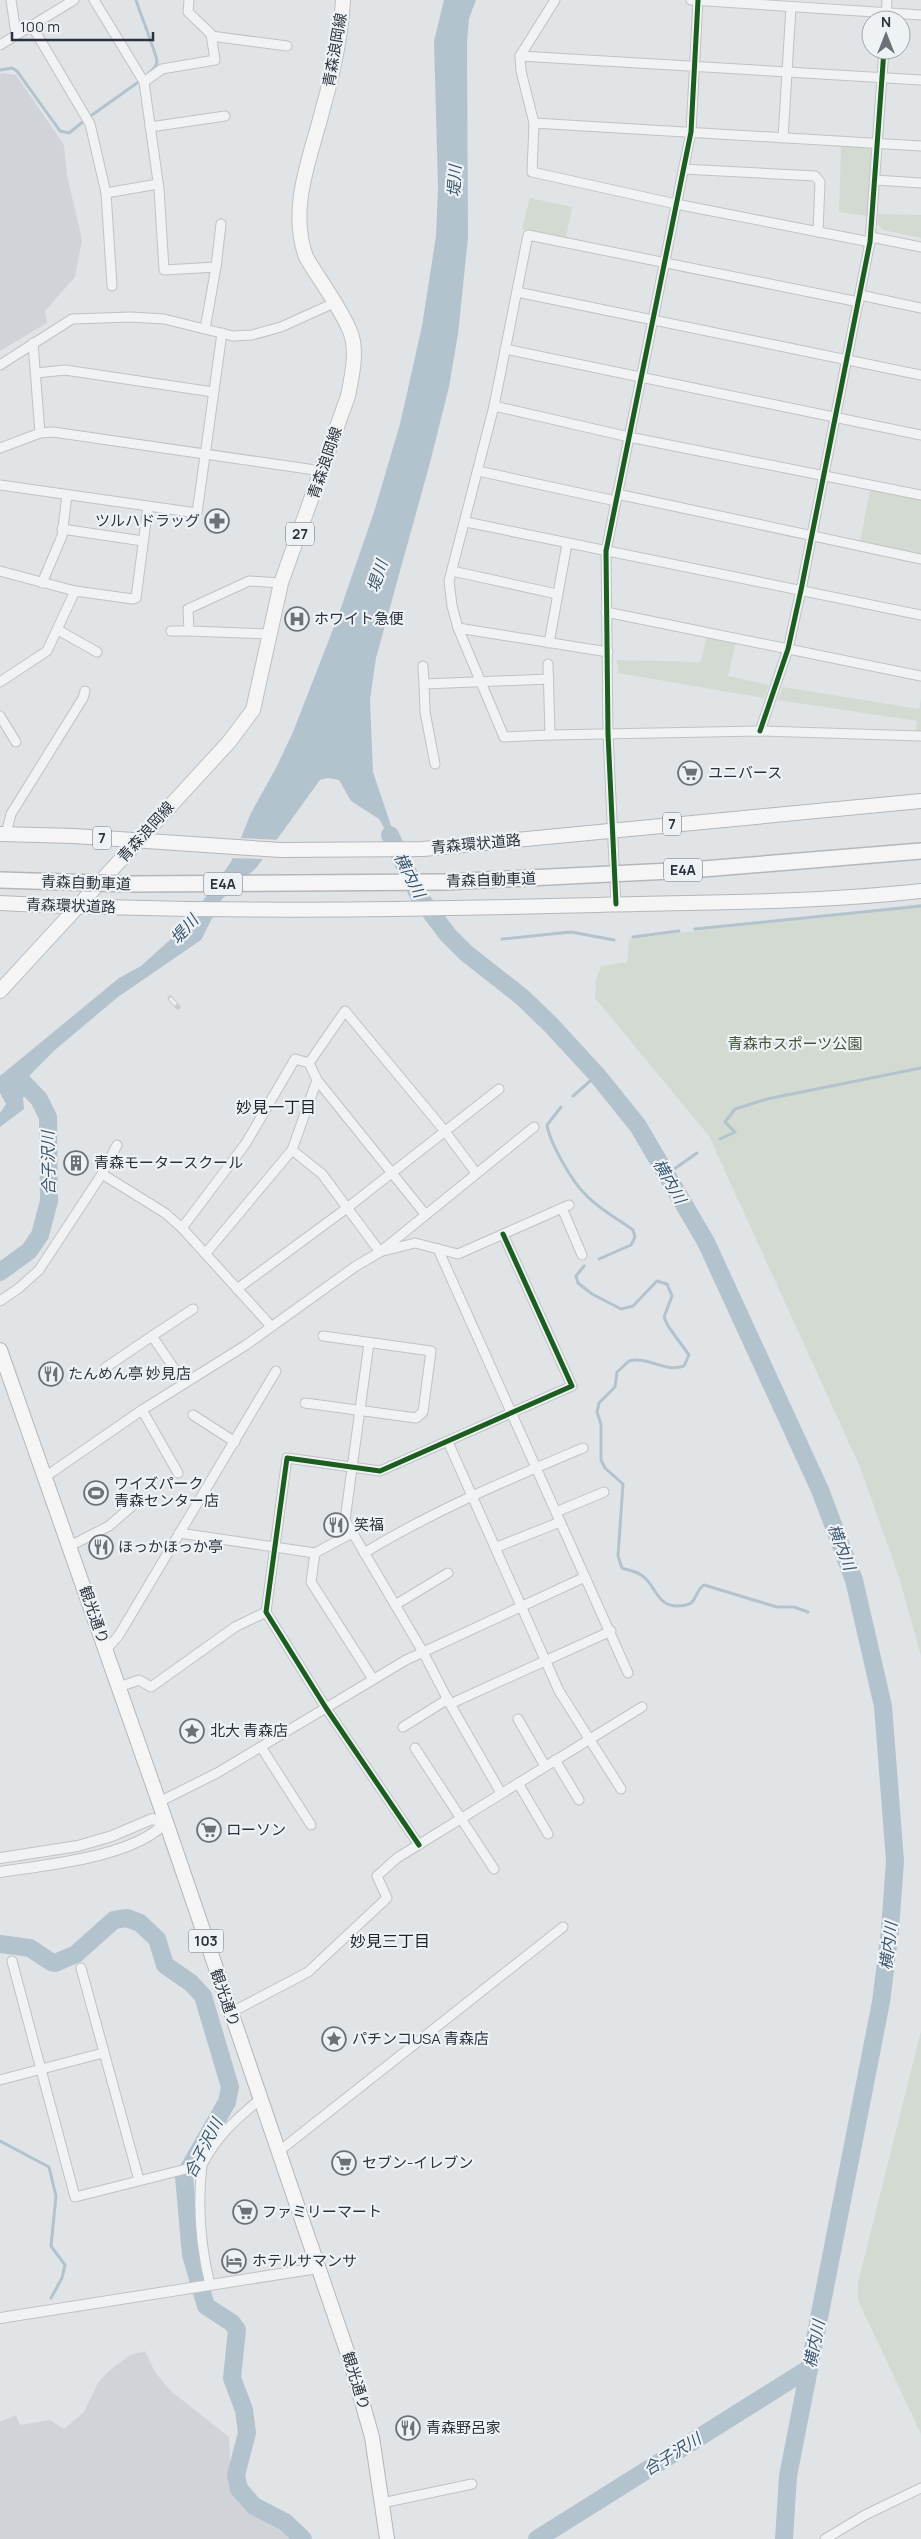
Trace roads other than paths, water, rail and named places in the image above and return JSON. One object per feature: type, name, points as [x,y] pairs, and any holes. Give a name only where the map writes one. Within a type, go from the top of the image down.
[{"type":"highway","name":"青森自動車道","points":[[0,880],[129,884],[445,882],[727,868],[921,851]]},
{"type":"main road","name":"青森浪岡線","points":[[0,991],[76,907],[141,840],[247,720],[253,710],[281,583],[348,396],[353,372],[353,348],[350,332],[306,257],[301,243],[298,213],[334,60],[342,22],[343,0]]},
{"type":"main road","name":"青森環状道路","points":[[3,834],[141,840],[280,850],[361,851],[423,849],[921,800]]},
{"type":"main road","name":"青森環状道路","points":[[0,903],[151,908],[465,908],[811,898],[921,891]]},
{"type":"main road","name":"観光通り","points":[[0,1350],[166,1822],[363,2401],[372,2437],[387,2539]]},
{"type":"street","points":[[11,0],[16,34]]},
{"type":"street","points":[[0,45],[32,26],[59,4],[74,0]]},
{"type":"street","points":[[94,0],[144,82],[158,184],[164,270],[216,267]]},
{"type":"street","points":[[144,82],[162,69],[215,60],[211,36],[188,12],[189,0]]},
{"type":"street","points":[[555,0],[520,56],[521,71],[534,122],[532,172],[676,204],[818,232],[921,247]]},
{"type":"street","points":[[691,0],[861,14]]},
{"type":"street","points":[[614,863],[608,734],[606,551],[691,132],[698,0]]},
{"type":"street","points":[[783,138],[791,7]]},
{"type":"street","points":[[32,26],[90,124],[106,193],[112,286]]},
{"type":"street","points":[[211,36],[286,46]]},
{"type":"street","points":[[520,56],[921,80]]},
{"type":"street","points":[[760,731],[788,649],[871,240],[883,60]]},
{"type":"street","points":[[150,127],[225,116]]},
{"type":"street","points":[[534,122],[921,146]]},
{"type":"street","points":[[683,169],[815,176],[820,182],[818,232]]},
{"type":"street","points":[[875,180],[921,183]]},
{"type":"street","points":[[106,193],[158,184]]},
{"type":"street","points":[[205,329],[216,267],[220,224]]},
{"type":"street","points":[[921,308],[859,299],[664,263],[528,235],[494,406],[466,522],[449,582],[458,628],[504,737],[760,731],[921,736]]},
{"type":"street","points":[[518,292],[921,376]]},
{"type":"street","points":[[0,366],[72,319],[131,317],[164,319],[233,336],[252,335],[281,327],[334,303]]},
{"type":"street","points":[[0,485],[196,513],[222,333]]},
{"type":"street","points":[[33,343],[40,433]]},
{"type":"street","points":[[505,349],[921,435]]},
{"type":"street","points":[[36,373],[66,370],[213,392]]},
{"type":"street","points":[[494,406],[629,437],[921,495]]},
{"type":"street","points":[[0,448],[40,433],[68,433],[322,471]]},
{"type":"street","points":[[478,471],[921,559]]},
{"type":"street","points":[[42,583],[60,542],[67,495]]},
{"type":"street","points":[[0,570],[75,591],[136,598],[148,506]]},
{"type":"street","points":[[466,522],[921,615]]},
{"type":"street","points":[[62,529],[143,541]]},
{"type":"street","points":[[549,643],[567,544]]},
{"type":"street","points":[[452,571],[557,594]]},
{"type":"street","points":[[189,631],[188,609],[250,580],[281,583]]},
{"type":"street","points":[[0,682],[47,652],[75,591]]},
{"type":"street","points":[[606,612],[921,676]]},
{"type":"street","points":[[458,628],[608,652]]},
{"type":"street","points":[[58,630],[97,652]]},
{"type":"street","points":[[171,631],[269,634]]},
{"type":"street","points":[[548,664],[550,735]]},
{"type":"street","points":[[423,666],[425,712],[435,764]]},
{"type":"street","points":[[424,684],[548,679]]},
{"type":"street","points":[[3,834],[11,814],[83,698],[85,691]]},
{"type":"street","points":[[0,716],[16,742]]},
{"type":"street","points":[[615,885],[616,904]]},
{"type":"street","points":[[309,1063],[345,1011],[444,1130],[476,1173]]},
{"type":"street","points":[[182,1228],[246,1142],[295,1059],[309,1063],[317,1080],[425,1214]]},
{"type":"street","points":[[206,1253],[292,1150],[317,1080]]},
{"type":"street","points":[[238,1289],[347,1208],[444,1130],[499,1089]]},
{"type":"street","points":[[45,1477],[142,1410],[246,1345],[380,1252],[534,1127]]},
{"type":"street","points":[[0,1301],[40,1270],[102,1174],[118,1145]]},
{"type":"street","points":[[292,1150],[322,1174],[380,1252]]},
{"type":"street","points":[[102,1174],[165,1214],[182,1228],[271,1326]]},
{"type":"street","points":[[380,1252],[415,1243],[458,1254],[566,1207],[582,1255]]},
{"type":"street","points":[[419,1844],[326,1708],[266,1612],[274,1545],[286,1458],[380,1471],[572,1386],[503,1234]]},
{"type":"street","points":[[438,1249],[611,1631],[628,1674]]},
{"type":"street","points":[[105,1368],[193,1308]]},
{"type":"street","points":[[152,1336],[184,1383]]},
{"type":"street","points":[[305,1402],[416,1418],[423,1412],[431,1351],[323,1336]]},
{"type":"street","points":[[369,1343],[345,1520],[423,1652],[501,1793]]},
{"type":"street","points":[[106,1650],[119,1635],[276,1371]]},
{"type":"street","points":[[142,1410],[178,1473]]},
{"type":"street","points":[[193,1415],[235,1442]]},
{"type":"street","points":[[448,1442],[497,1547],[545,1662],[560,1691],[621,1789]]},
{"type":"street","points":[[364,1553],[413,1523],[473,1494],[583,1448]]},
{"type":"street","points":[[556,1512],[604,1492]]},
{"type":"street","points":[[70,1546],[108,1526],[132,1506]]},
{"type":"street","points":[[497,1547],[560,1522]]},
{"type":"street","points":[[179,1533],[274,1545],[315,1553],[352,1532]]},
{"type":"street","points":[[315,1553],[311,1582],[373,1679]]},
{"type":"street","points":[[395,1605],[448,1573]]},
{"type":"street","points":[[159,1802],[191,1788],[373,1679],[423,1652],[522,1608],[585,1577]]},
{"type":"street","points":[[119,1687],[139,1680],[151,1687],[235,1627],[266,1612]]},
{"type":"street","points":[[403,1727],[449,1702],[545,1662],[611,1631]]},
{"type":"street","points":[[230,2013],[308,1972],[388,1898],[377,1876],[397,1858],[590,1738],[642,1708]]},
{"type":"street","points":[[518,1719],[545,1766]]},
{"type":"street","points":[[261,1747],[311,1825]]},
{"type":"street","points":[[415,1748],[494,1868]]},
{"type":"street","points":[[555,1760],[578,1800]]},
{"type":"street","points":[[518,1783],[548,1834]]},
{"type":"street","points":[[0,1858],[96,1841],[152,1819],[166,1822]]},
{"type":"street","points":[[0,1872],[77,1860],[104,1853],[156,1833],[166,1822]]},
{"type":"street","points":[[278,2152],[563,1927]]},
{"type":"street","points":[[12,1961],[75,2197],[198,2166]]},
{"type":"street","points":[[81,1968],[138,2180]]},
{"type":"street","points":[[0,2080],[103,2053]]},
{"type":"street","points":[[208,2285],[201,2248],[198,2166],[228,2125],[260,2100]]},
{"type":"street","points":[[0,2318],[318,2268]]},
{"type":"street","points":[[382,2502],[472,2484]]},
{"type":"street","points":[[825,2539],[865,2515],[921,2488]]},
{"type":"water","name":"堤川","points":[[444,0],[476,0],[469,19],[467,43],[468,238],[458,334],[449,387],[431,459],[376,658],[370,700],[373,772],[404,864],[379,819],[351,801],[339,780],[328,778],[320,780],[257,867],[222,899],[201,940],[118,997],[56,1049],[27,1078],[31,1089],[23,1098],[24,1109],[0,1127],[0,1113],[6,1104],[0,1093],[0,1076],[119,978],[141,966],[183,928],[231,862],[251,813],[293,732],[337,619],[374,512],[400,424],[422,326],[436,236],[438,188],[434,41]]},
{"type":"waterway","points":[[136,0],[157,61],[155,67],[148,74]]},
{"type":"waterway","points":[[0,70],[12,68],[17,71],[60,131],[69,133],[84,121]]},
{"type":"waterway","points":[[92,115],[137,83]]},
{"type":"waterway","name":"横内川","points":[[390,835],[420,898],[448,935],[466,953],[522,997],[551,1025],[597,1075],[638,1126],[706,1242],[820,1490],[854,1580],[883,1706],[895,1861],[890,1930],[881,2002],[788,2476],[784,2539]]},
{"type":"waterway","points":[[695,929],[921,906]]},
{"type":"waterway","points":[[633,937],[679,931]]},
{"type":"waterway","points":[[502,939],[571,932],[614,940]]},
{"type":"waterway","name":"横内川","points":[[453,940],[461,940]]},
{"type":"waterway","points":[[720,1139],[735,1132],[725,1122],[735,1109],[767,1099],[921,1068]]},
{"type":"waterway","name":"合子沢川","points":[[0,1272],[29,1251],[40,1235],[49,1201],[48,1117],[39,1099],[16,1075]]},
{"type":"waterway","points":[[573,1096],[597,1075]]},
{"type":"waterway","points":[[561,1107],[547,1125],[552,1142],[562,1162],[580,1189],[591,1200],[633,1230],[635,1237],[631,1245],[599,1259]]},
{"type":"waterway","points":[[667,1174],[697,1153]]},
{"type":"waterway","points":[[584,1266],[576,1276],[578,1283],[592,1294],[621,1309],[633,1306],[657,1281],[667,1284],[672,1296],[664,1317],[668,1326],[689,1355],[684,1366],[677,1368],[643,1361],[629,1361],[617,1372],[615,1387],[599,1403],[597,1412],[601,1424],[601,1460],[605,1468],[623,1484],[618,1556],[622,1568],[643,1576],[658,1596],[670,1605],[682,1606],[691,1603],[699,1589],[704,1585],[777,1607],[794,1607],[808,1612]]},
{"type":"waterway","name":"合子沢川","points":[[0,1944],[30,1948],[55,1963],[76,1954],[114,1920],[127,1918],[140,1923],[157,1939],[165,1965],[191,1983],[203,1996],[230,2087],[227,2102],[184,2177],[191,2255],[206,2306],[232,2323],[237,2330],[232,2378],[244,2410],[247,2433],[236,2475],[239,2489],[254,2506],[285,2522],[303,2539]]},
{"type":"waterway","points":[[0,2141],[49,2167],[56,2196],[51,2246],[65,2265],[62,2278],[51,2298]]},
{"type":"waterway","name":"合子沢川","points":[[537,2539],[808,2369]]},
{"type":"railway","points":[[170,998],[178,1007]]},
{"type":"place","name":"ツルハドラッグ","points":[[217,521]]},
{"type":"place","name":"ホワイト急便","points":[[297,619]]},
{"type":"place","name":"ユニバース","points":[[690,773]]},
{"type":"place","name":"青森モータースクール","points":[[76,1163]]},
{"type":"place","name":"たんめん亭 妙見店","points":[[51,1374]]},
{"type":"place","name":"ワイズパーク 青森センター店","points":[[96,1493]]},
{"type":"place","name":"笑福","points":[[336,1525]]},
{"type":"place","name":"ほっかほっか亭","points":[[101,1547]]},
{"type":"place","name":"北大 青森店","points":[[192,1731]]},
{"type":"place","name":"ローソン","points":[[209,1830]]},
{"type":"place","name":"パチンコUSA 青森店","points":[[334,2039]]},
{"type":"place","name":"セブン-イレブン","points":[[344,2163]]},
{"type":"place","name":"ファミリーマート","points":[[245,2212]]},
{"type":"place","name":"ホテルサマンサ","points":[[234,2261]]},
{"type":"place","name":"青森野呂家","points":[[408,2428]]},
{"type":"district","name":"妙見一丁目","points":[[276,1107]]},
{"type":"district","name":"妙見三丁目","points":[[390,1941]]},
{"type":"park label","name":"青森市スポーツ公園","points":[[795,1044]]}]
